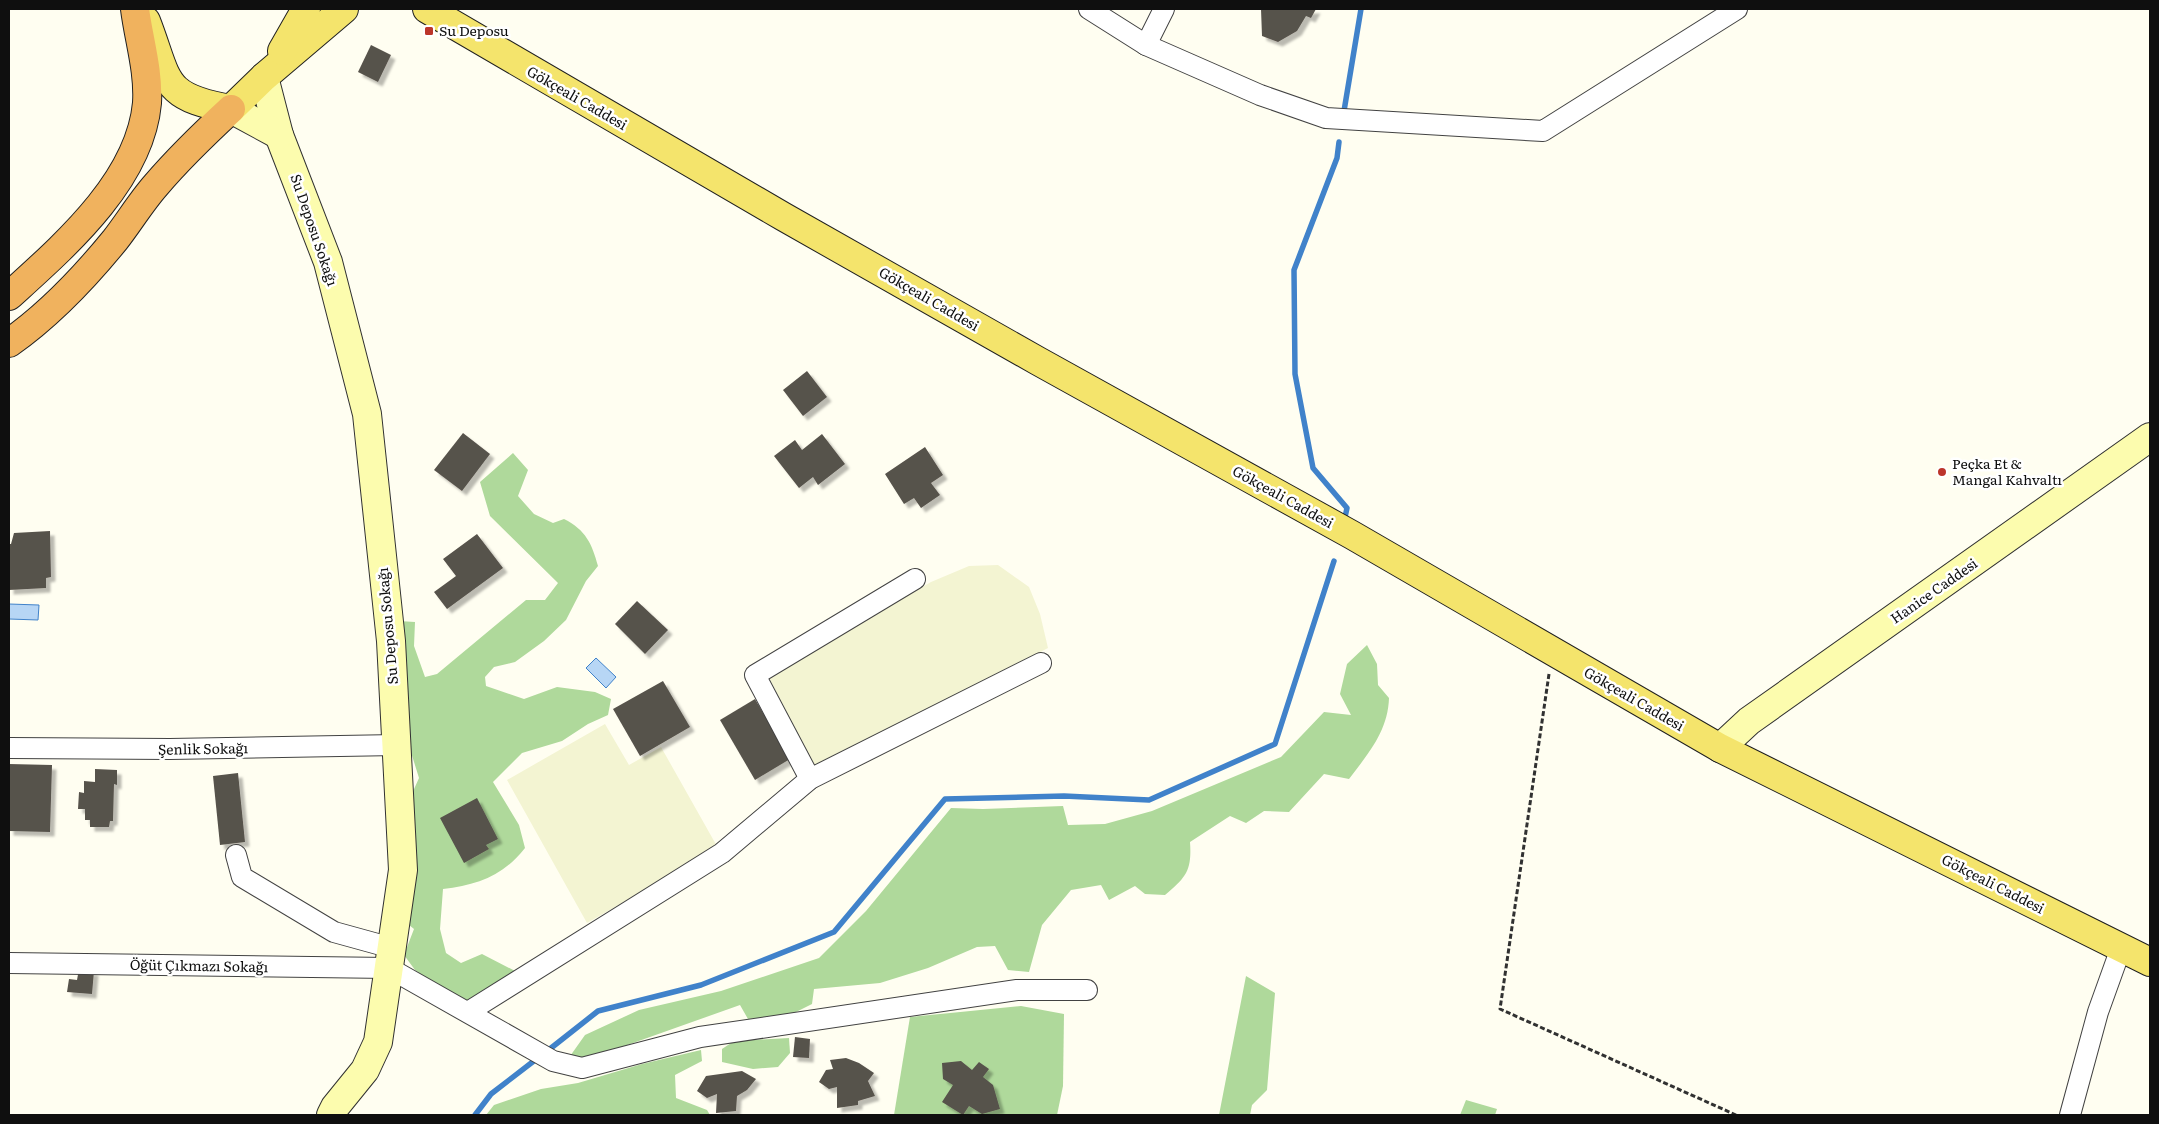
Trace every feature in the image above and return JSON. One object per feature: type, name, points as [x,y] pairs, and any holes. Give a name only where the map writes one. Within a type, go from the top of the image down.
[{"type":"highway","points":[[9,296],[51,258],[88,218],[121,176],[138,146],[147,103],[145,63],[136,9]]},
{"type":"highway","points":[[9,343],[28,330],[81,280],[116,239],[154,186],[202,135],[231,109]]},
{"type":"main road","points":[[141,9],[159,62],[171,85],[189,98],[208,105],[231,109],[264,77],[344,9]]},
{"type":"main road","points":[[264,77],[292,36],[306,9]]},
{"type":"main road","points":[[412,9],[460,29]]},
{"type":"main road","name":"Gökçeali Caddesi","points":[[427,9],[1038,361],[1352,535],[1720,748],[2150,962]]},
{"type":"street","points":[[1089,9],[1146,44],[1260,95],[1326,118],[1543,131],[1737,9]]},
{"type":"street","points":[[1146,44],[1164,9]]},
{"type":"street","name":"Su Deposu Sokağı","points":[[264,77],[279,135],[328,262],[367,414],[391,641],[402,870],[378,1042],[365,1070],[335,1107],[331,1115]]},
{"type":"street","points":[[231,109],[279,135]]},
{"type":"street","name":"Hanice Caddesi","points":[[1720,748],[1749,721],[2150,437]]},
{"type":"street","points":[[810,779],[755,675],[915,579]]},
{"type":"street","points":[[468,1012],[722,853],[810,779],[1041,663]]},
{"type":"street","name":"Şenlik Sokağı","points":[[9,748],[170,750],[397,745]]},
{"type":"street","points":[[236,855],[242,877],[334,932],[390,958],[468,1012],[553,1061],[582,1068],[700,1037],[1017,990],[1087,990]]},
{"type":"street","points":[[2070,1115],[2098,1012],[2121,948]]},
{"type":"street","name":"Öğüt Çıkmazı Sokağı","points":[[9,963],[390,958]]},
{"type":"path","points":[[1552,652],[1500,1009],[1736,1115]]},
{"type":"green space","points":[[513,453],[528,470],[518,496],[534,514],[553,523],[564,519],[578,528],[587,538],[598,566],[586,581],[566,620],[544,641],[515,662],[494,667],[485,677],[486,686],[524,699],[557,687],[595,692],[611,699],[608,715],[588,724],[562,741],[522,753],[493,782],[519,825],[525,848],[508,866],[478,882],[443,889],[440,929],[446,953],[461,963],[482,954],[517,972],[486,1001],[459,1001],[415,970],[404,955],[414,929],[404,921],[406,807],[419,778],[410,749],[399,621],[415,622],[414,646],[425,677],[437,674],[526,600],[545,600],[558,583],[490,516],[480,482]]},
{"type":"green space","points":[[998,565],[1029,587],[1040,614],[1048,648],[816,769],[768,676],[931,582],[969,566]]},
{"type":"green space","points":[[1367,645],[1377,664],[1378,685],[1389,698],[1388,710],[1376,741],[1349,779],[1324,774],[1289,812],[1264,811],[1246,823],[1230,816],[1190,842],[1189,867],[1183,878],[1165,895],[1145,894],[1135,886],[1109,900],[1101,885],[1071,890],[1042,925],[1029,972],[1008,970],[995,946],[977,947],[928,968],[880,983],[814,989],[812,1004],[788,1016],[748,1019],[740,1005],[588,1059],[568,1059],[585,1035],[639,1010],[721,991],[819,958],[866,911],[951,808],[983,809],[1063,806],[1068,825],[1105,824],[1152,811],[1281,757],[1324,712],[1351,715],[1340,694],[1347,664]]},
{"type":"green space","points":[[605,724],[629,765],[661,747],[718,848],[587,923],[507,780]]},
{"type":"green space","points":[[1246,976],[1275,993],[1267,1090],[1252,1105],[1250,1115],[1219,1115]]},
{"type":"green space","points":[[1021,1006],[1064,1014],[1063,1086],[1057,1115],[894,1115],[910,1017]]},
{"type":"green space","points":[[789,1038],[790,1053],[778,1067],[753,1069],[722,1062],[722,1049],[734,1041]]},
{"type":"green space","points":[[701,1050],[702,1061],[675,1075],[676,1098],[707,1110],[710,1115],[486,1115],[494,1105],[541,1089],[578,1083],[642,1064]]},
{"type":"green space","points":[[1466,1100],[1497,1109],[1495,1115],[1460,1115]]},
{"type":"water","points":[[9,604],[39,605],[38,620],[9,619]]},
{"type":"water","points":[[596,658],[616,677],[606,688],[586,668]]},
{"type":"building","points":[[1261,9],[1316,9],[1311,18],[1306,16],[1297,31],[1278,42],[1262,36]]},
{"type":"building","points":[[371,45],[391,55],[378,82],[358,72]]},
{"type":"building","points":[[807,371],[827,397],[803,416],[783,390]]},
{"type":"building","points":[[463,433],[490,454],[462,491],[434,470]]},
{"type":"building","points":[[822,434],[845,464],[818,485],[813,477],[799,488],[774,456],[795,440],[802,450]]},
{"type":"building","points":[[925,447],[943,475],[931,483],[940,495],[921,508],[914,498],[904,504],[885,474]]},
{"type":"building","points":[[50,531],[51,577],[46,578],[46,588],[9,590],[9,544],[11,544],[14,533]]},
{"type":"building","points":[[477,534],[503,568],[447,609],[434,592],[456,576],[443,559]]},
{"type":"building","points":[[637,601],[668,630],[645,654],[615,624]]},
{"type":"building","points":[[663,681],[690,727],[640,756],[613,709]]},
{"type":"building","points":[[755,699],[790,759],[755,780],[720,720]]},
{"type":"building","points":[[9,764],[52,765],[50,832],[9,831]]},
{"type":"building","points":[[95,769],[117,770],[117,785],[114,784],[113,821],[110,821],[109,827],[90,827],[90,820],[85,820],[85,809],[78,809],[79,792],[84,793],[84,781],[95,782]]},
{"type":"building","points":[[238,773],[245,842],[220,845],[213,776]]},
{"type":"building","points":[[477,798],[498,839],[486,845],[489,849],[464,863],[440,818]]},
{"type":"building","points":[[79,969],[94,971],[92,994],[67,992],[69,979],[77,980]]},
{"type":"building","points":[[795,1037],[810,1039],[809,1058],[793,1057]]},
{"type":"building","points":[[846,1058],[859,1063],[874,1073],[868,1081],[875,1096],[858,1101],[858,1105],[837,1108],[837,1087],[829,1089],[819,1082],[826,1070],[833,1069],[830,1060]]},
{"type":"building","points":[[961,1061],[972,1070],[979,1062],[989,1069],[983,1077],[993,1085],[1000,1109],[982,1114],[969,1106],[963,1115],[942,1102],[953,1085],[943,1079],[942,1063]]},
{"type":"building","points":[[742,1071],[756,1079],[747,1090],[737,1096],[736,1111],[716,1113],[717,1094],[707,1098],[697,1091],[706,1076]]},
{"type":"waterway","points":[[1344,111],[1361,9]]},
{"type":"waterway","points":[[1339,142],[1337,158],[1294,270],[1295,374],[1313,468],[1347,508],[1344,522]]},
{"type":"waterway","points":[[546,1052],[598,1011],[701,985],[834,932],[945,799],[1064,796],[1149,800],[1275,744],[1334,561]]},
{"type":"waterway","points":[[475,1115],[491,1094],[539,1057]]},
{"type":"place","name":"Su Deposu","points":[[429,31]]},
{"type":"place","name":"Peçka Et & Mangal Kahvaltı","points":[[1942,472]]}]
